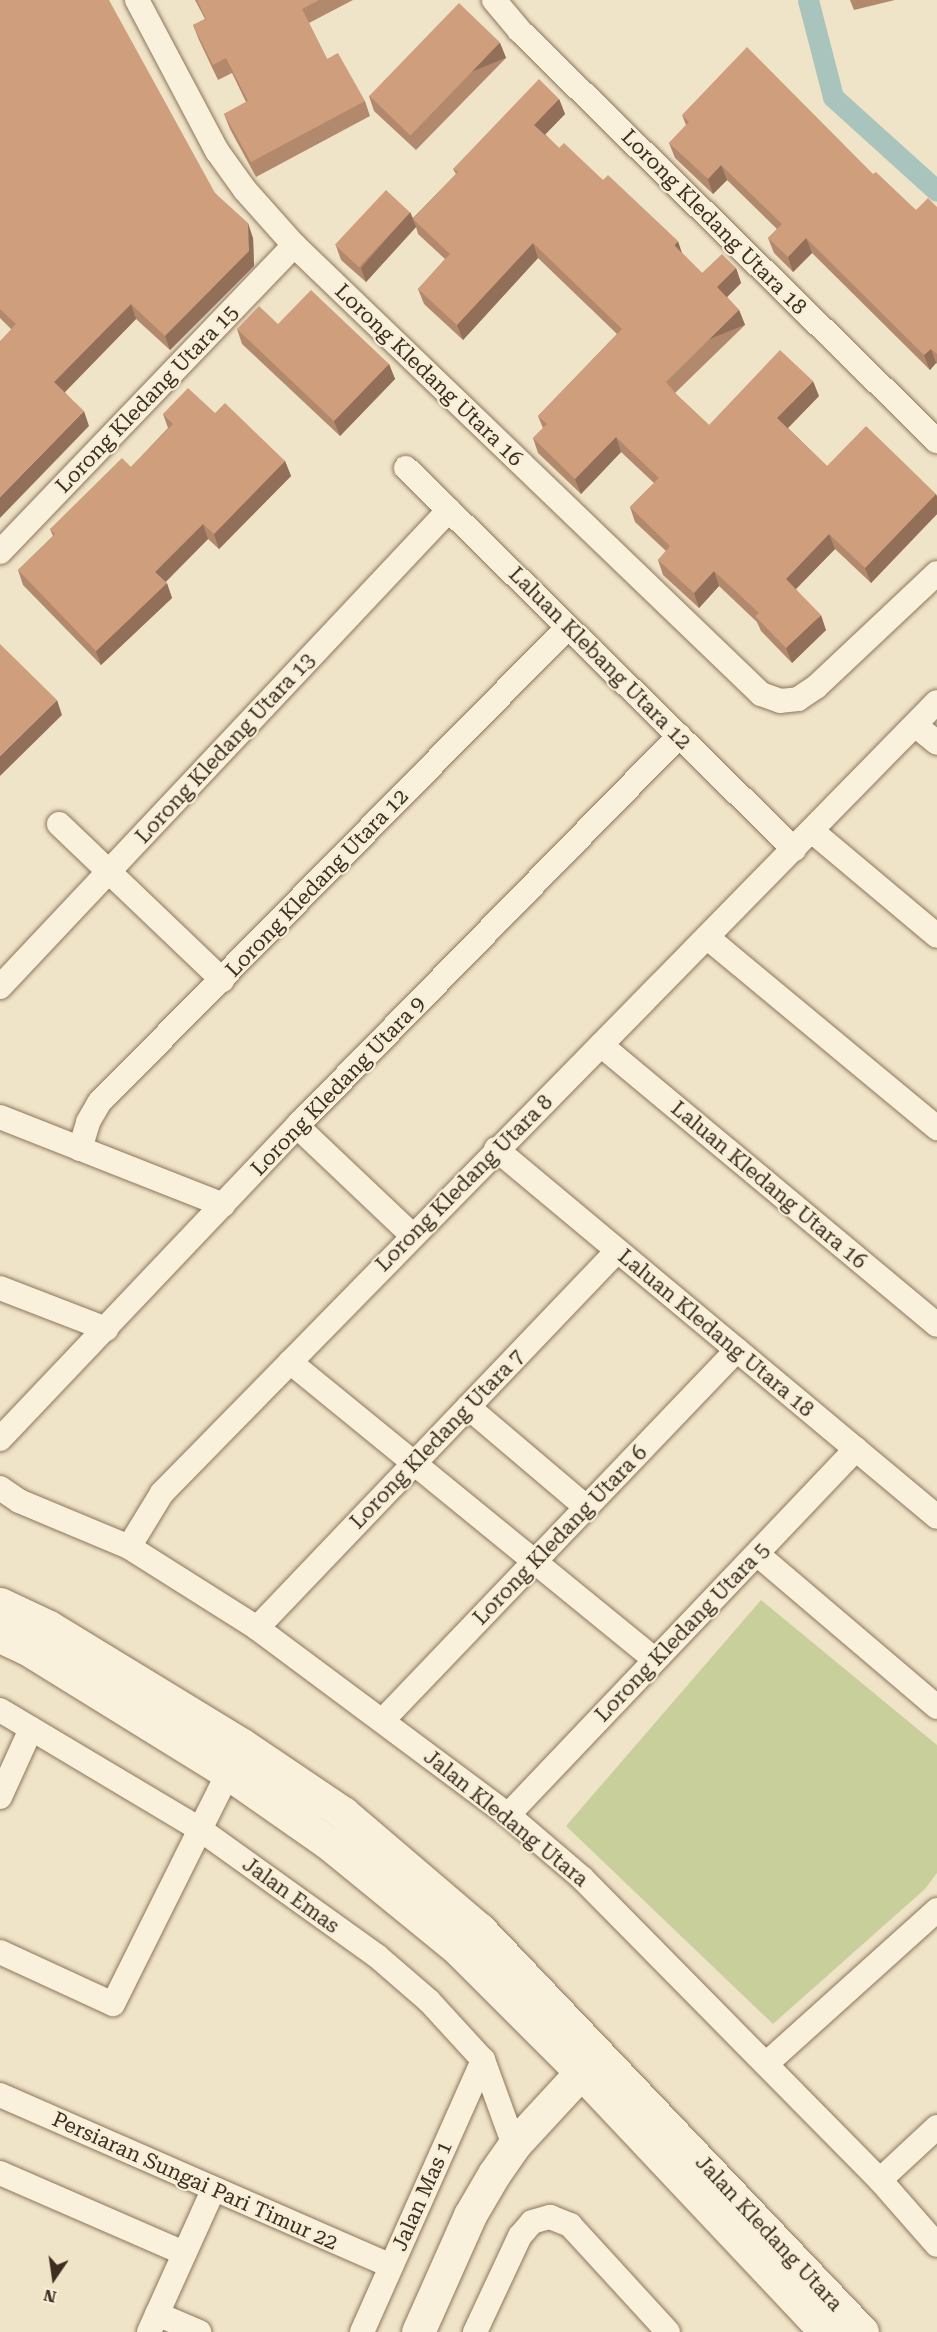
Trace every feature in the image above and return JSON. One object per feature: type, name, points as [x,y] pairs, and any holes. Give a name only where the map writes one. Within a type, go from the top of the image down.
[{"type":"main road","name":"Jalan Kledang Utara","points":[[0,1604],[49,1627],[343,1813],[479,1929],[590,2063],[826,2332]]},
{"type":"main road","name":"Jalan Kledang Utara","points":[[0,1636],[26,1648],[228,1773],[327,1842],[458,1949],[590,2063],[862,2332]]},
{"type":"main road","points":[[418,2332],[470,2215],[514,2145],[590,2063]]},
{"type":"street","name":"Lorong Kledang Utara 16","points":[[137,0],[217,151],[245,190],[294,245],[761,694],[780,701],[798,699],[816,687],[937,573]]},
{"type":"street","name":"Lorong Kledang Utara 18","points":[[494,0],[520,31],[937,441]]},
{"type":"street","name":"Lorong Kledang Utara 15","points":[[0,552],[294,245]]},
{"type":"street","name":"Laluan Klebang Utara 12","points":[[406,468],[794,849]]},
{"type":"street","name":"Lorong Kledang Utara 13","points":[[0,987],[449,510]]},
{"type":"street","name":"Lorong Kledang Utara 12","points":[[80,1149],[88,1122],[99,1103],[568,627]]},
{"type":"street","name":"Lorong Kledang Utara 8","points":[[129,1547],[162,1493],[495,1149],[708,938],[937,702]]},
{"type":"street","points":[[915,725],[937,743]]},
{"type":"street","name":"Lorong Kledang Utara 9","points":[[0,1439],[297,1126],[679,736]]},
{"type":"street","points":[[59,824],[222,980]]},
{"type":"street","points":[[812,831],[937,936]]},
{"type":"street","points":[[708,938],[937,1128]]},
{"type":"street","name":"Laluan Kledang Utara 16","points":[[601,1045],[937,1325]]},
{"type":"street","points":[[0,1117],[223,1205]]},
{"type":"street","points":[[297,1126],[412,1235]]},
{"type":"street","name":"Laluan Kledang Utara 18","points":[[495,1149],[937,1517]]},
{"type":"street","name":"Lorong Kledang Utara 7","points":[[257,1628],[617,1251]]},
{"type":"street","points":[[0,1288],[106,1329]]},
{"type":"street","name":"Lorong Kledang Utara 6","points":[[383,1720],[737,1350]]},
{"type":"street","points":[[290,1362],[656,1660]]},
{"type":"street","points":[[468,1407],[586,1507]]},
{"type":"street","name":"Lorong Kledang Utara 5","points":[[508,1815],[856,1449]]},
{"type":"street","name":"Jalan Kledang Utara","points":[[0,1488],[19,1501],[129,1547],[257,1628],[508,1815],[582,1878],[880,2180],[937,2245]]},
{"type":"street","points":[[757,1554],[937,1707]]},
{"type":"street","name":"Jalan Emas","points":[[0,1710],[201,1830],[377,1956],[429,2001],[483,2060],[514,2145]]},
{"type":"street","points":[[0,1797],[31,1730]]},
{"type":"street","points":[[0,1952],[113,2004],[228,1773]]},
{"type":"street","points":[[766,2064],[937,1910]]},
{"type":"street","name":"Jalan Mas 1","points":[[362,2332],[483,2060]]},
{"type":"street","name":"Persiaran Sungai Pari Timur 22","points":[[0,2095],[391,2266]]},
{"type":"street","points":[[880,2180],[937,2127]]},
{"type":"street","points":[[0,2173],[184,2253]]},
{"type":"street","points":[[199,2332],[153,2323],[213,2190]]},
{"type":"street","points":[[475,2332],[520,2236],[532,2222],[550,2217],[570,2225],[668,2332]]},
{"type":"green space","points":[[761,1600],[937,1745],[937,1873],[925,1889],[773,2024],[566,1826]]},
{"type":"building","points":[[0,0],[109,0],[215,193],[248,223],[249,251],[165,336],[131,304],[54,382],[84,411],[0,497],[0,341],[16,324],[0,309]]},
{"type":"building","points":[[197,0],[319,0],[302,9],[327,59],[338,53],[365,101],[251,162],[224,114],[248,101],[226,58],[213,65],[193,25],[206,19]]},
{"type":"building","points":[[459,3],[500,43],[410,135],[369,96]]},
{"type":"building","points":[[747,47],[873,174],[876,172],[916,210],[928,198],[937,207],[937,354],[931,349],[924,355],[806,238],[788,257],[768,238],[782,224],[721,165],[708,179],[669,143],[689,122],[682,115]]},
{"type":"building","points":[[539,79],[559,99],[534,125],[559,148],[564,143],[603,180],[608,175],[678,241],[674,245],[702,273],[722,254],[736,268],[717,287],[739,310],[666,382],[677,395],[709,425],[780,350],[813,381],[777,418],[827,466],[866,426],[936,494],[865,568],[829,534],[786,579],[821,615],[786,648],[755,616],[759,613],[714,571],[694,593],[658,560],[670,546],[630,507],[659,478],[616,437],[575,479],[533,438],[547,424],[538,416],[622,329],[533,243],[457,325],[418,289],[450,254],[413,219],[458,172],[453,169]]},
{"type":"building","points":[[386,190],[410,213],[359,267],[335,245]]},
{"type":"building","points":[[311,290],[389,364],[334,421],[237,329],[259,306],[278,324]]},
{"type":"building","points":[[188,388],[215,413],[225,403],[285,461],[214,534],[203,524],[155,572],[167,583],[96,651],[18,570],[55,534],[50,529],[122,458],[131,467],[173,424],[163,414]]},
{"type":"building","points":[[0,644],[57,700],[0,756]]},
{"type":"waterway","points":[[808,0],[833,97],[937,191]]}]
